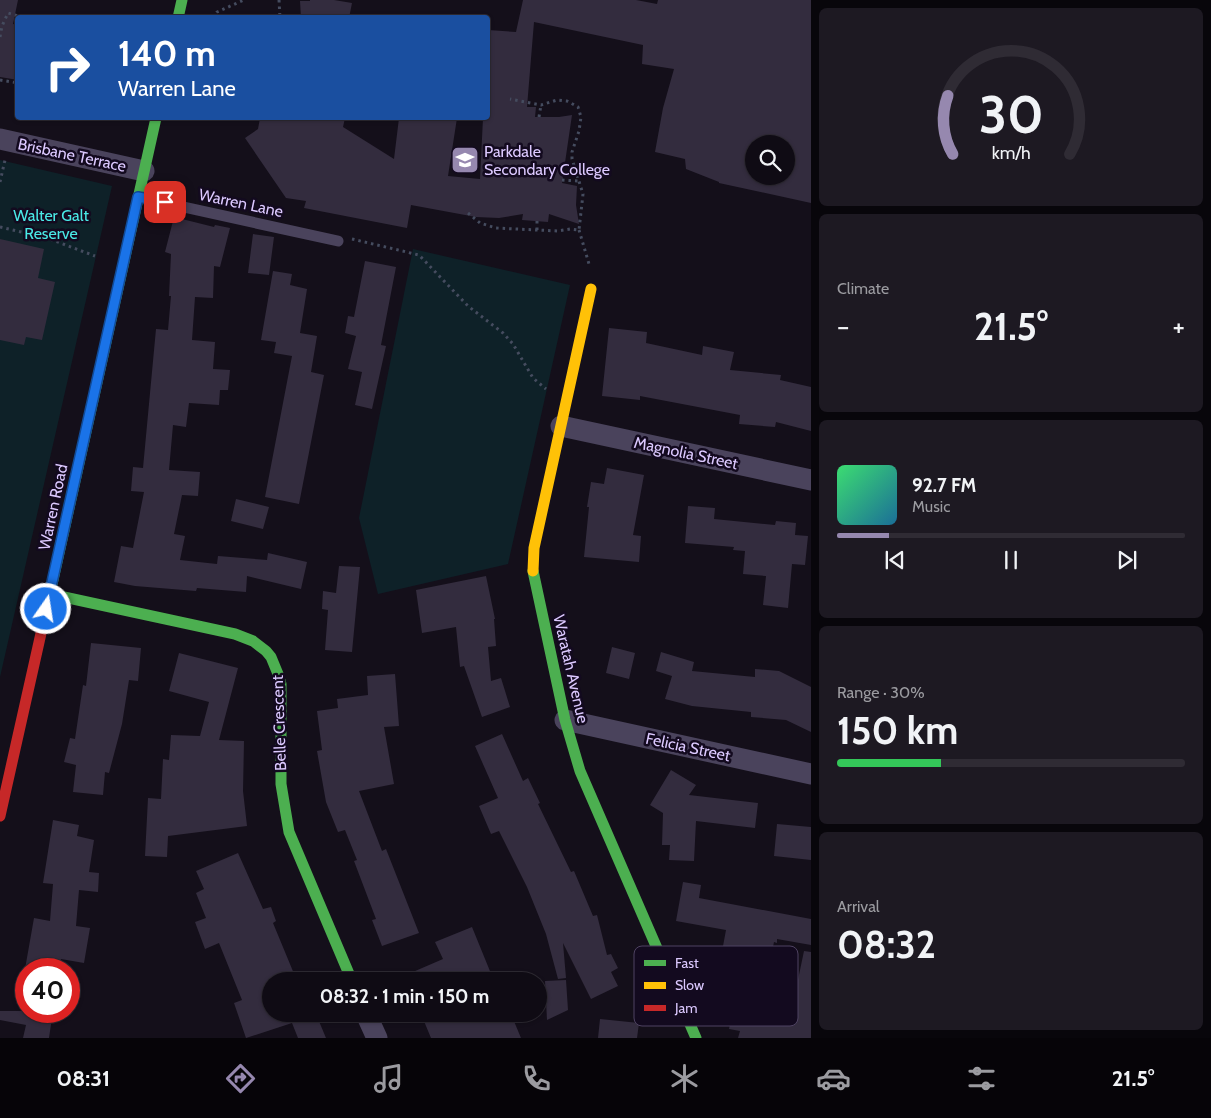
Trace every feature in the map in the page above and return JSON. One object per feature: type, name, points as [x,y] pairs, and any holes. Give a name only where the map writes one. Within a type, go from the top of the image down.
[{"type":"street","points":[[179,15],[182,0]]},
{"type":"street","name":"Warren Road","points":[[0,816],[156,120]]},
{"type":"street","name":"Brisbane Terrace","points":[[0,139],[144,171]]},
{"type":"street","name":"Waratah Avenue","points":[[591,289],[533,560],[533,572],[565,720],[580,771],[656,946]]},
{"type":"street","name":"Magnolia Street","points":[[561,426],[811,480]]},
{"type":"street","name":"Belle Crescent","points":[[50,594],[235,634],[258,642],[272,656],[280,684],[281,784],[289,832],[348,972]]},
{"type":"street","name":"Felicia Street","points":[[565,720],[811,774]]},
{"type":"street","points":[[370,1022],[377,1038]]},
{"type":"street","name":"Waratah Avenue","points":[[691,1026],[696,1038]]},
{"type":"lane","name":"Warren Lane","points":[[138,197],[341,239]]},
{"type":"path","points":[[215,15],[217,12],[244,0]]},
{"type":"path","points":[[280,0],[280,15]]},
{"type":"path","points":[[0,37],[2,26],[8,13],[15,15]]},
{"type":"path","points":[[0,80],[15,82]]},
{"type":"path","points":[[510,99],[541,105],[557,100],[567,101],[578,107],[580,117],[579,131],[572,152],[572,159],[583,194],[579,230],[589,264]]},
{"type":"path","points":[[539,117],[541,105]]},
{"type":"path","points":[[0,182],[5,160]]},
{"type":"path","points":[[562,180],[579,181]]},
{"type":"path","points":[[468,213],[480,223],[496,228],[514,230],[579,230]]},
{"type":"path","points":[[537,221],[537,230]]},
{"type":"path","points":[[0,227],[47,238],[95,256]]},
{"type":"path","points":[[341,239],[419,255],[468,306],[503,333],[513,344],[533,378],[541,387],[567,399]]},
{"type":"green space","name":"Walter Galt Reserve","points":[[0,160],[112,186],[0,677]]},
{"type":"green space","points":[[413,249],[570,285],[508,564],[378,594],[359,518]]},
{"type":"building","points":[[0,0],[18,0],[13,24],[15,24],[15,80],[0,77]]},
{"type":"building","points":[[334,0],[352,3],[350,15],[301,15],[300,1]]},
{"type":"building","points":[[523,0],[636,0],[657,4],[658,0],[811,0],[811,203],[719,183],[686,169],[685,159],[655,152],[663,108],[674,69],[642,64],[643,45],[534,22],[527,107],[536,107],[535,117],[572,115],[562,183],[577,186],[576,205],[579,224],[549,214],[548,222],[522,220],[523,214],[499,218],[476,217],[411,205],[407,228],[304,208],[306,201],[286,198],[245,138],[258,129],[260,120],[345,120],[343,127],[394,159],[399,120],[457,120],[448,176],[480,179],[483,120],[490,120],[490,30],[516,32]]},
{"type":"building","points":[[174,217],[214,227],[215,225],[230,228],[220,267],[214,266],[213,298],[195,297],[192,340],[215,342],[213,369],[230,370],[228,390],[220,390],[219,405],[189,403],[186,427],[173,425],[169,470],[200,472],[198,496],[182,495],[174,534],[185,536],[180,560],[217,564],[218,556],[267,560],[268,553],[307,562],[301,589],[247,576],[246,592],[197,588],[196,591],[135,586],[114,582],[121,546],[133,548],[144,492],[131,491],[133,467],[143,468],[156,329],[168,330],[171,296],[169,296],[171,254],[165,252]]},
{"type":"building","points":[[253,234],[274,237],[269,275],[248,273]]},
{"type":"building","points":[[0,239],[44,249],[38,278],[55,282],[42,340],[26,337],[24,345],[0,340]]},
{"type":"building","points":[[365,261],[396,267],[381,345],[386,346],[372,409],[355,405],[362,372],[348,369],[356,336],[345,333],[348,316],[354,317]]},
{"type":"building","points":[[273,271],[292,274],[290,285],[307,289],[300,333],[317,336],[311,372],[324,375],[299,504],[265,497],[292,356],[274,353],[276,342],[261,340]]},
{"type":"building","points":[[609,328],[647,332],[646,343],[702,355],[703,346],[734,352],[730,370],[781,375],[780,380],[811,387],[811,431],[776,422],[775,427],[739,424],[740,415],[640,396],[640,400],[602,396]]},
{"type":"building","points":[[607,468],[644,475],[633,535],[641,536],[639,562],[584,557],[589,507],[587,507],[591,482],[604,484]]},
{"type":"building","points":[[236,499],[269,507],[263,529],[231,521]]},
{"type":"building","points":[[688,506],[715,508],[714,519],[775,525],[776,521],[796,523],[795,535],[808,536],[805,565],[792,564],[788,608],[763,605],[766,576],[743,574],[745,551],[733,550],[734,547],[685,543]]},
{"type":"building","points":[[339,566],[360,567],[352,652],[325,650],[328,610],[322,609],[323,591],[336,593]]},
{"type":"building","points":[[486,576],[495,619],[496,646],[488,647],[491,681],[501,678],[510,707],[482,717],[464,666],[460,667],[456,627],[422,633],[416,590]]},
{"type":"building","points":[[91,643],[141,648],[138,681],[129,680],[122,724],[109,773],[105,772],[103,795],[73,792],[76,765],[64,762],[70,738],[75,739],[83,685],[86,686]]},
{"type":"building","points":[[612,647],[635,653],[629,679],[606,673]]},
{"type":"building","points":[[661,652],[694,662],[692,671],[755,677],[755,669],[779,671],[811,687],[811,732],[786,720],[751,717],[751,712],[692,706],[665,699],[672,676],[656,671]]},
{"type":"building","points":[[179,653],[238,668],[219,740],[244,741],[243,791],[247,826],[168,836],[167,857],[145,856],[148,798],[161,799],[163,759],[169,760],[171,735],[200,736],[209,702],[169,691]]},
{"type":"building","points":[[395,674],[399,726],[384,727],[394,784],[359,791],[382,851],[386,849],[419,933],[382,946],[372,920],[376,919],[354,861],[357,860],[345,830],[338,832],[326,802],[317,751],[322,750],[317,711],[338,708],[337,699],[368,695],[367,676]]},
{"type":"building","points":[[502,734],[523,781],[528,778],[540,803],[538,804],[571,872],[574,871],[593,916],[597,915],[607,955],[611,954],[618,968],[611,972],[618,986],[591,999],[563,943],[566,978],[558,979],[546,934],[527,887],[499,831],[491,834],[479,806],[498,798],[475,746]]},
{"type":"building","points":[[671,770],[696,785],[689,795],[758,803],[755,828],[696,821],[694,861],[669,860],[670,845],[662,845],[663,813],[650,805]]},
{"type":"building","points":[[53,820],[79,825],[77,836],[94,840],[89,872],[99,873],[98,892],[79,890],[76,926],[90,928],[84,963],[80,962],[80,958],[27,958],[34,918],[50,921],[53,884],[43,883]]},
{"type":"building","points":[[777,824],[811,827],[811,860],[774,856]]},
{"type":"building","points":[[238,853],[263,909],[271,907],[276,921],[273,923],[293,972],[262,972],[262,1022],[319,1022],[326,1038],[298,1038],[292,1023],[246,1038],[234,1003],[242,1000],[219,943],[205,949],[195,922],[206,918],[196,893],[204,889],[196,871]]},
{"type":"building","points":[[683,882],[701,885],[699,898],[811,919],[811,945],[777,939],[777,943],[774,942],[773,946],[723,946],[726,930],[676,921]]},
{"type":"building","points":[[472,927],[490,972],[413,972],[443,959],[435,942]]},
{"type":"building","points":[[804,951],[811,952],[811,1038],[738,1038],[740,1031],[729,1029],[730,1026],[798,1026],[798,980]]},
{"type":"building","points":[[566,980],[568,1010],[547,1020],[547,981]]},
{"type":"building","points":[[0,1011],[15,1011],[15,1023],[0,1020]]},
{"type":"building","points":[[600,1019],[634,1022],[634,1026],[639,1026],[637,1038],[598,1038]]},
{"type":"building","points":[[424,1022],[514,1022],[521,1038],[431,1038]]},
{"type":"building","points":[[16,1023],[51,1023],[49,1038],[23,1038],[26,1025]]},
{"type":"traffic: fast","points":[[179,15],[182,0]]},
{"type":"traffic: fast","points":[[44,620],[156,120]]},
{"type":"traffic: fast","points":[[533,571],[565,720],[580,771],[656,946]]},
{"type":"traffic: fast","points":[[50,594],[235,634],[253,641],[271,657],[281,684],[281,784],[289,832],[348,972]]},
{"type":"traffic: fast","points":[[691,1026],[696,1038]]},
{"type":"traffic: slow","points":[[533,571],[534,548],[591,289]]},
{"type":"traffic: jam","points":[[0,816],[44,620]]},
{"type":"place","name":"Parkdale Secondary College","points":[[465,160]]},
{"type":"route","points":[[46,609],[138,197],[165,202]]}]
